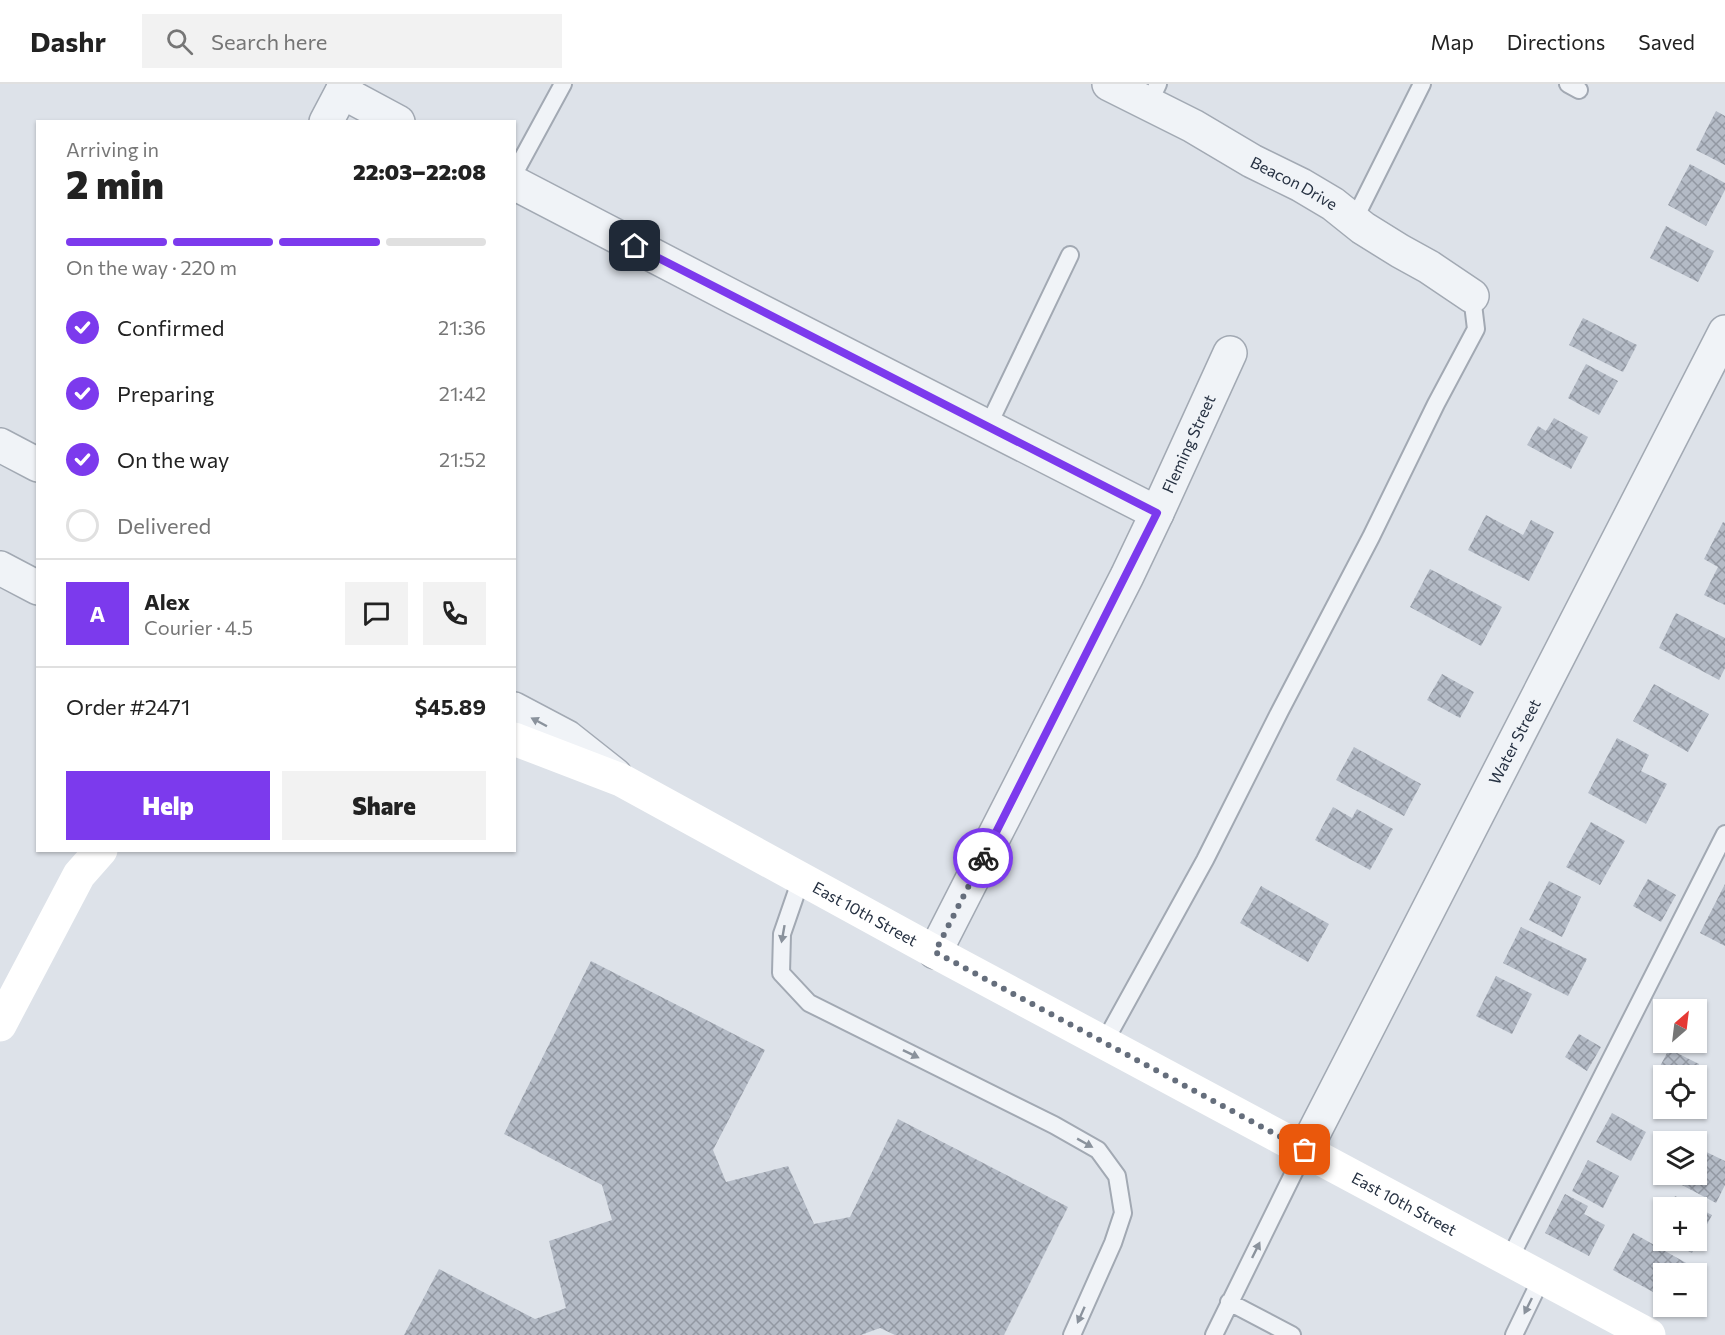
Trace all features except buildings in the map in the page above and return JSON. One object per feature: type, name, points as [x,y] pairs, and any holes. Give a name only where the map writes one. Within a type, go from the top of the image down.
[{"type":"main road","name":"East 10th Street","points":[[516,740],[621,780],[935,952],[1650,1335]]},
{"type":"main road","points":[[0,1025],[79,875],[99,852]]},
{"type":"street","name":"Beacon Drive","points":[[1109,84],[1154,94],[1192,126],[1333,204],[1363,228],[1429,267],[1472,296]]},
{"type":"street","points":[[327,120],[344,88],[395,120]]},
{"type":"street","points":[[516,184],[1157,513]]},
{"type":"street","name":"Water Street","points":[[1305,1150],[1725,332]]},
{"type":"street","name":"Fleming Street","points":[[935,952],[1157,513],[1230,353]]},
{"type":"street","points":[[0,444],[36,464]]},
{"type":"street","points":[[0,568],[36,587]]},
{"type":"street","name":"East 10th Street","points":[[516,710],[567,737],[621,780]]},
{"type":"lane","points":[[516,170],[562,84]]},
{"type":"lane","points":[[1354,220],[1422,84]]},
{"type":"lane","points":[[988,426],[1070,255]]},
{"type":"lane","points":[[1104,1043],[1205,860],[1476,329],[1472,296]]},
{"type":"lane","points":[[1509,1260],[1725,834]]},
{"type":"lane","points":[[801,879],[782,934],[781,973],[809,1003],[1043,1120],[1098,1150],[1117,1176],[1123,1213],[1113,1243],[1072,1335]]},
{"type":"lane","points":[[1214,1335],[1305,1150]]},
{"type":"lane","points":[[1514,1335],[1542,1277]]},
{"type":"lane","points":[[1229,1302],[1292,1335]]},
{"type":"way so far","points":[[983,858],[935,952],[1305,1150]]},
{"type":"route","points":[[635,246],[1157,513],[983,858]]}]
